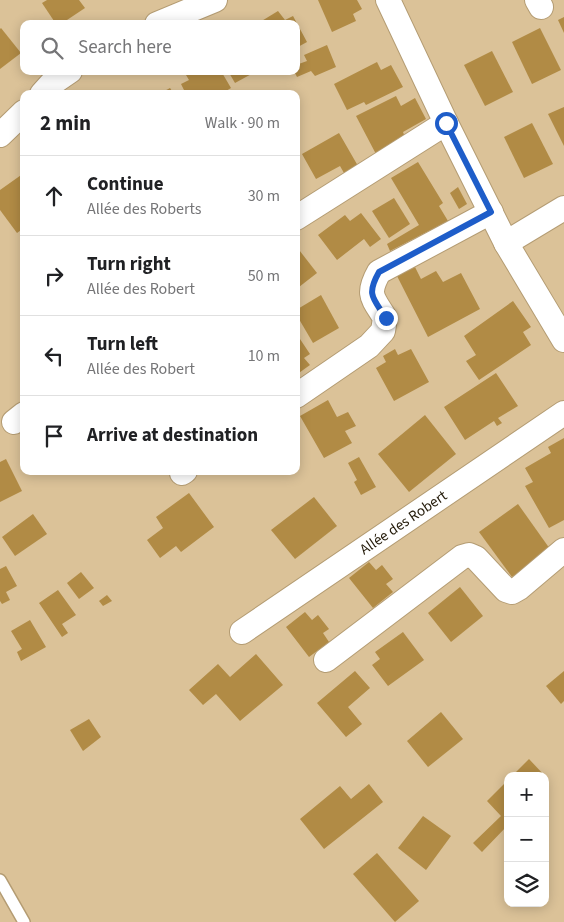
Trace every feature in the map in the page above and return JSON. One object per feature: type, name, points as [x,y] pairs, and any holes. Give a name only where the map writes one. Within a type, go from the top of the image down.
[{"type":"street","points":[[388,0],[446,123],[506,243],[564,340]]},
{"type":"street","points":[[166,20],[209,2]]},
{"type":"street","points":[[46,90],[64,75]]},
{"type":"street","points":[[0,135],[20,116]]},
{"type":"street","points":[[300,215],[446,123]]},
{"type":"street","points":[[506,243],[564,208]]},
{"type":"street","points":[[300,393],[369,346],[383,331],[386,318],[372,296],[372,284],[379,272],[491,212]]},
{"type":"street","name":"Allée des Robert","points":[[242,632],[564,414]]},
{"type":"street","points":[[326,660],[462,557],[469,555],[476,558],[506,590],[512,592],[520,588],[564,550]]},
{"type":"lane","points":[[0,880],[24,922]]},
{"type":"building","points":[[47,0],[79,0],[85,8],[67,20],[53,20],[42,3]]},
{"type":"building","points":[[318,0],[357,0],[362,9],[353,14],[356,21],[332,32]]},
{"type":"building","points":[[278,11],[285,20],[263,20]]},
{"type":"building","points":[[293,16],[295,20],[285,20]]},
{"type":"building","points":[[564,17],[564,33],[558,20]]},
{"type":"building","points":[[540,28],[561,70],[532,84],[512,42]]},
{"type":"building","points":[[0,29],[20,54],[0,69]]},
{"type":"building","points":[[300,29],[307,42],[300,46]]},
{"type":"building","points":[[327,45],[336,67],[315,76],[311,71],[297,77],[296,75],[300,75],[300,64],[307,61],[304,55]]},
{"type":"building","points":[[492,51],[513,92],[485,106],[464,65]]},
{"type":"building","points":[[377,62],[381,70],[391,65],[403,87],[366,105],[364,102],[347,110],[334,84]]},
{"type":"building","points":[[186,75],[223,75],[231,88],[228,90],[184,90],[181,84],[189,80]]},
{"type":"building","points":[[230,75],[250,75],[235,83]]},
{"type":"building","points":[[396,96],[401,106],[415,98],[426,119],[403,132],[406,140],[377,156],[356,116]]},
{"type":"building","points":[[564,107],[564,146],[548,114]]},
{"type":"building","points":[[532,123],[553,164],[524,178],[504,137]]},
{"type":"building","points":[[339,133],[358,166],[344,173],[340,166],[316,179],[302,154]]},
{"type":"building","points":[[418,162],[443,203],[439,206],[448,221],[390,251],[387,244],[419,225],[391,178]]},
{"type":"building","points":[[20,176],[20,231],[17,233],[0,210],[0,190]]},
{"type":"building","points":[[458,187],[467,204],[459,209],[450,193]]},
{"type":"building","points":[[394,198],[410,224],[389,238],[372,211]]},
{"type":"building","points":[[361,213],[381,239],[370,247],[364,239],[337,260],[318,235],[345,215],[350,221]]},
{"type":"building","points":[[300,251],[317,273],[300,286]]},
{"type":"building","points":[[415,267],[421,279],[436,271],[443,282],[461,273],[480,309],[428,337],[397,276]]},
{"type":"building","points":[[321,295],[339,328],[313,343],[300,321],[300,308]]},
{"type":"building","points":[[513,301],[531,327],[523,332],[531,345],[479,380],[466,361],[476,355],[464,336]]},
{"type":"building","points":[[300,339],[310,354],[304,358],[310,365],[300,372]]},
{"type":"building","points":[[395,349],[398,355],[411,349],[429,382],[394,401],[376,368],[386,362],[383,356]]},
{"type":"building","points":[[496,373],[518,406],[498,418],[502,423],[497,426],[494,421],[465,440],[444,407]]},
{"type":"building","points":[[328,400],[337,417],[348,412],[356,426],[345,431],[352,443],[324,458],[300,416]]},
{"type":"building","points":[[425,415],[456,454],[409,492],[378,454]]},
{"type":"building","points":[[564,438],[564,520],[549,528],[525,486],[533,482],[525,468],[551,453],[548,447]]},
{"type":"building","points":[[359,457],[376,487],[361,495],[354,482],[357,480],[348,463]]},
{"type":"building","points":[[6,459],[22,491],[0,502],[0,462]]},
{"type":"building","points":[[189,493],[214,527],[181,552],[176,546],[160,558],[147,540],[163,528],[156,517]]},
{"type":"building","points":[[314,497],[337,526],[295,559],[271,530]]},
{"type":"building","points":[[518,504],[550,549],[512,577],[479,532]]},
{"type":"building","points":[[33,514],[47,534],[15,556],[2,537]]},
{"type":"building","points":[[369,562],[376,570],[382,565],[393,579],[386,584],[393,592],[373,608],[349,578]]},
{"type":"building","points":[[6,566],[17,586],[6,592],[10,600],[2,604],[0,601],[0,569]]},
{"type":"building","points":[[81,572],[94,588],[79,599],[67,583]]},
{"type":"building","points":[[460,587],[483,616],[451,642],[428,613]]},
{"type":"building","points":[[58,590],[76,615],[62,624],[68,633],[62,637],[39,603]]},
{"type":"building","points":[[107,595],[112,601],[103,606],[99,601]]},
{"type":"building","points":[[305,612],[312,620],[318,615],[329,629],[323,633],[329,642],[309,657],[286,627]]},
{"type":"building","points":[[30,620],[46,647],[21,661],[17,652],[22,649],[11,631]]},
{"type":"building","points":[[403,632],[424,660],[388,686],[372,665],[380,659],[375,652]]},
{"type":"building","points":[[256,654],[283,685],[240,721],[216,694],[203,705],[189,690],[218,664],[230,677]]},
{"type":"building","points":[[355,671],[370,688],[348,707],[362,724],[346,737],[317,703]]},
{"type":"building","points":[[564,671],[564,701],[561,704],[546,686]]},
{"type":"building","points":[[441,712],[463,739],[428,767],[407,741]]},
{"type":"building","points":[[89,719],[101,737],[83,751],[70,730]]},
{"type":"building","points":[[529,759],[541,772],[516,772]]},
{"type":"building","points":[[369,784],[383,802],[324,849],[300,819],[340,786],[351,799]]},
{"type":"building","points":[[504,784],[504,829],[482,852],[473,843],[501,816],[487,801]]},
{"type":"building","points":[[423,816],[451,836],[426,870],[398,848]]},
{"type":"building","points":[[377,853],[419,901],[395,922],[353,874]]},
{"type":"route","points":[[386,318],[372,296],[372,284],[379,272],[491,212],[446,123]]}]
